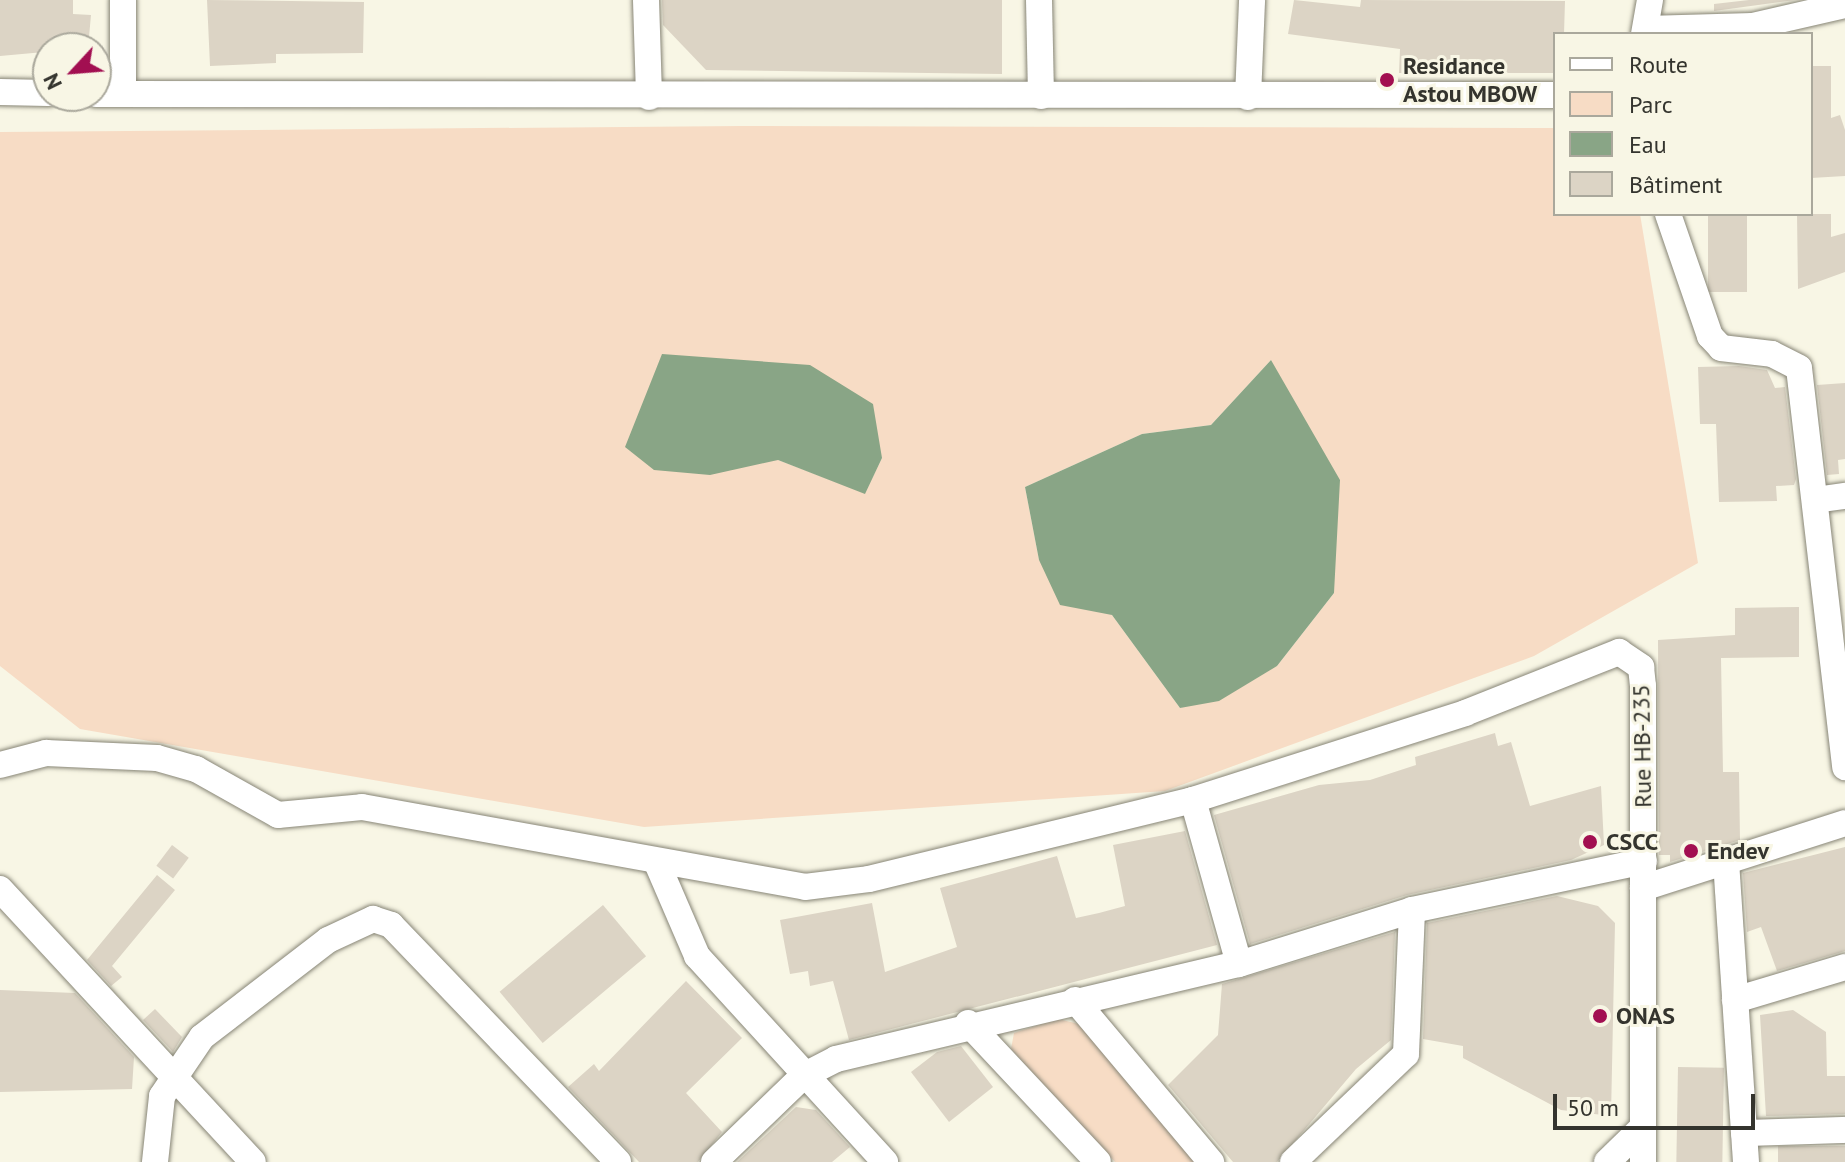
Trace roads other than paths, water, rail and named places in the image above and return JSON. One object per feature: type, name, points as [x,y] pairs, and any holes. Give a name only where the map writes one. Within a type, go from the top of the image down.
[{"type":"street","points":[[123,0],[123,94]]},
{"type":"street","points":[[646,0],[649,97]]},
{"type":"street","points":[[1039,0],[1041,96]]},
{"type":"street","points":[[1248,97],[1252,0]]},
{"type":"street","points":[[1650,0],[1645,32],[1753,26],[1845,5]]},
{"type":"street","points":[[0,92],[32,93]]},
{"type":"street","points":[[112,94],[649,97],[1553,95]]},
{"type":"street","points":[[1669,216],[1710,336],[1721,348],[1772,354],[1799,368],[1845,767]]},
{"type":"street","points":[[1815,500],[1845,496]]},
{"type":"street","name":"Rue HB-235","points":[[1193,800],[1451,718],[1619,652],[1641,667],[1643,1162]]},
{"type":"street","points":[[0,765],[46,753],[157,758],[196,769],[278,815],[362,807],[657,863],[805,887],[869,879],[1193,800],[1239,964]]},
{"type":"street","points":[[1643,888],[1845,823]]},
{"type":"street","points":[[714,1162],[803,1076],[836,1059],[968,1023],[1239,964],[1412,910],[1644,861]]},
{"type":"street","points":[[1726,861],[1746,1162]]},
{"type":"street","points":[[657,863],[697,956],[803,1076],[885,1162]]},
{"type":"street","points":[[0,889],[253,1162]]},
{"type":"street","points":[[1293,1162],[1406,1054],[1412,910]]},
{"type":"street","points":[[155,1162],[162,1096],[171,1076],[202,1037],[349,926],[373,919],[391,925],[618,1162]]},
{"type":"street","points":[[1735,1000],[1845,967]]},
{"type":"street","points":[[1075,1000],[1211,1162]]},
{"type":"street","points":[[968,1023],[1098,1162]]},
{"type":"street","points":[[1607,1162],[1642,1128]]},
{"type":"street","points":[[1744,1133],[1845,1130]]},
{"type":"water","points":[[662,354],[810,365],[873,404],[882,458],[865,494],[778,460],[710,475],[654,470],[625,447]]},
{"type":"water","points":[[1271,360],[1340,480],[1334,593],[1277,666],[1219,701],[1180,708],[1112,615],[1060,605],[1039,560],[1025,487],[1142,434],[1211,425]]},
{"type":"place","name":"Residance Astou MBOW","points":[[1387,80]]},
{"type":"place","name":"CSCC","points":[[1590,842]]},
{"type":"place","name":"Endev","points":[[1691,851]]},
{"type":"place","name":"ONAS","points":[[1600,1016]]}]
